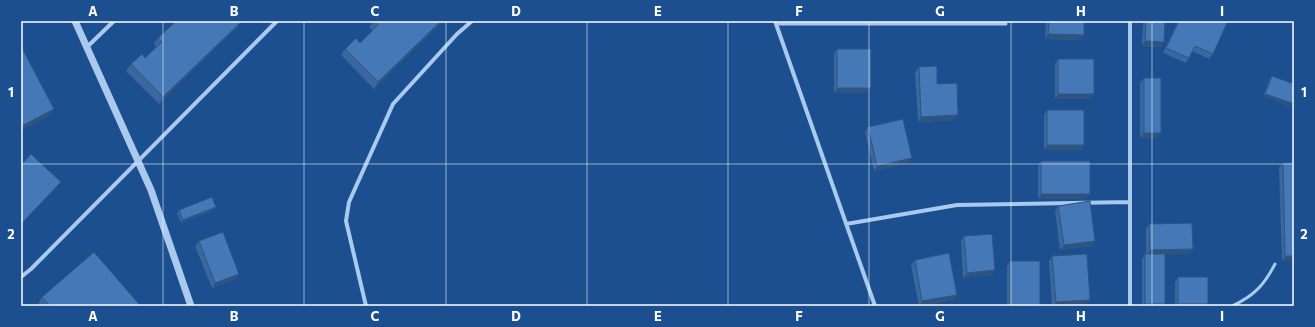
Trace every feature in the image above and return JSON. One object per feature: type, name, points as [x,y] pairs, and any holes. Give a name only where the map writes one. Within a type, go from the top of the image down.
[{"type":"street","points":[[75,21],[151,190],[191,306]]},
{"type":"street","points":[[87,48],[114,21]]},
{"type":"street","points":[[21,277],[31,269],[276,21]]},
{"type":"street","points":[[366,306],[346,221],[349,202],[393,104],[457,34],[472,21]]},
{"type":"street","points":[[1130,21],[1130,306]]},
{"type":"street","points":[[776,22],[875,306]]},
{"type":"street","points":[[846,224],[957,204],[1130,202]]},
{"type":"lane","points":[[776,22],[1006,24]]},
{"type":"lane","points":[[1232,306],[1246,300],[1258,290],[1268,278],[1275,264]]},
{"type":"building","points":[[176,21],[241,22],[163,97],[131,64],[142,54],[145,58],[162,42],[158,38]]},
{"type":"building","points":[[374,21],[441,21],[378,82],[345,49],[356,38],[360,43],[378,25]]},
{"type":"building","points":[[1049,21],[1084,21],[1084,35],[1048,34]]},
{"type":"building","points":[[1146,21],[1165,21],[1164,42],[1145,41]]},
{"type":"building","points":[[1179,21],[1228,21],[1213,54],[1195,46],[1189,58],[1166,48]]},
{"type":"building","points":[[21,46],[54,109],[22,126],[21,125]]},
{"type":"building","points":[[837,49],[871,49],[871,88],[837,88]]},
{"type":"building","points":[[1058,59],[1094,59],[1094,94],[1058,94]]},
{"type":"building","points":[[937,66],[937,84],[957,83],[958,115],[921,117],[919,67]]},
{"type":"building","points":[[1272,76],[1294,84],[1294,97],[1292,103],[1265,94]]},
{"type":"building","points":[[1144,78],[1161,78],[1161,133],[1144,133]]},
{"type":"building","points":[[1047,110],[1084,110],[1084,145],[1047,145]]},
{"type":"building","points":[[903,119],[912,158],[877,166],[868,127]]},
{"type":"building","points":[[31,154],[61,182],[21,224],[21,165]]},
{"type":"building","points":[[1041,161],[1090,161],[1090,194],[1041,194]]},
{"type":"building","points":[[1294,162],[1294,256],[1285,256],[1283,163]]},
{"type":"building","points":[[212,197],[216,207],[183,220],[179,210]]},
{"type":"building","points":[[1090,201],[1095,241],[1064,245],[1058,206]]},
{"type":"building","points":[[1192,223],[1193,249],[1150,250],[1149,224]]},
{"type":"building","points":[[223,232],[239,274],[215,283],[199,241]]},
{"type":"building","points":[[992,234],[995,270],[967,273],[964,236]]},
{"type":"building","points":[[94,252],[139,304],[136,306],[50,306],[42,297]]},
{"type":"building","points":[[949,253],[957,295],[922,301],[915,260]]},
{"type":"building","points":[[1087,254],[1090,300],[1056,302],[1052,256]]},
{"type":"building","points":[[1145,254],[1165,254],[1165,304],[1145,304]]},
{"type":"building","points":[[1010,261],[1040,261],[1040,306],[1010,306]]},
{"type":"building","points":[[1178,277],[1208,277],[1208,304],[1178,304]]}]
